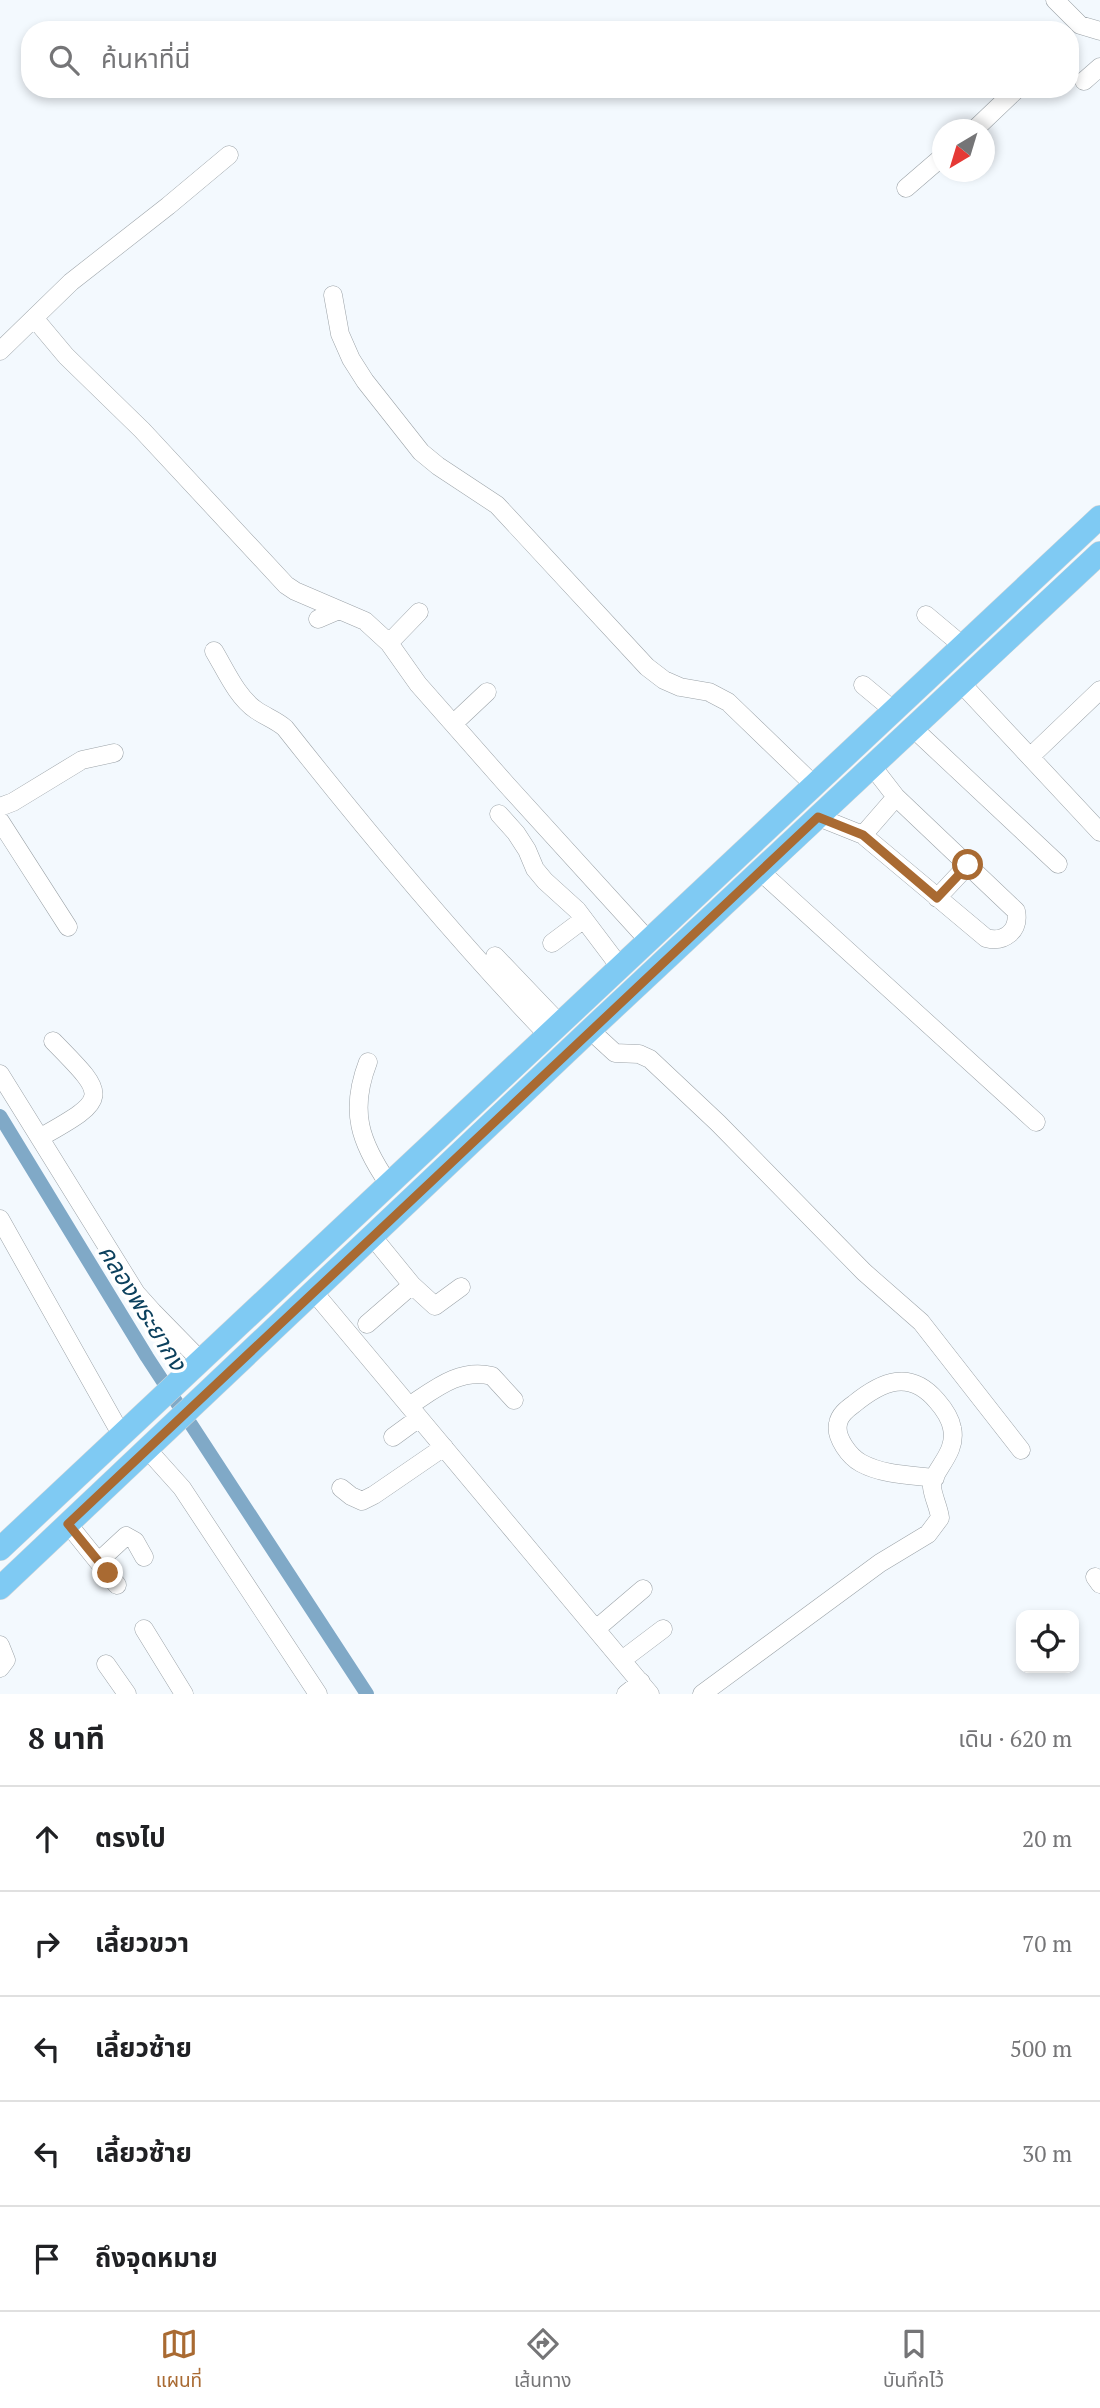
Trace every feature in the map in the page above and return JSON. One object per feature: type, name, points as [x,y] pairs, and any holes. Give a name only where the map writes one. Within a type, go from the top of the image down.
[{"type":"main road","points":[[0,1549],[1100,517]]},
{"type":"main road","points":[[0,1588],[1100,553]]},
{"type":"main road","points":[[681,910],[699,928]]},
{"type":"street","points":[[1055,0],[1069,21]]},
{"type":"street","points":[[1079,31],[1100,31]]},
{"type":"street","points":[[1083,80],[1100,67]]},
{"type":"street","points":[[986,119],[1008,98]]},
{"type":"street","points":[[0,351],[71,282],[229,155]]},
{"type":"street","points":[[906,188],[932,167]]},
{"type":"street","points":[[333,295],[340,334],[351,359],[421,452],[497,505],[647,667],[672,684],[709,692],[728,702],[814,785]]},
{"type":"street","points":[[35,319],[66,356],[142,430],[286,585],[365,621],[389,643],[418,684],[545,829],[648,940]]},
{"type":"street","points":[[318,619],[339,610]]},
{"type":"street","points":[[389,643],[419,612]]},
{"type":"street","points":[[926,615],[963,646]]},
{"type":"street","points":[[215,651],[243,697],[256,710],[285,728],[477,961],[553,1028]]},
{"type":"street","points":[[961,683],[1100,832]]},
{"type":"street","points":[[863,685],[893,710]]},
{"type":"street","points":[[1030,757],[1100,690]]},
{"type":"street","points":[[453,724],[487,692]]},
{"type":"street","points":[[913,727],[1058,864]]},
{"type":"street","points":[[0,807],[13,802],[82,760],[114,753]]},
{"type":"street","points":[[818,817],[863,835],[986,938],[1003,940],[1016,924],[1016,911],[896,797],[872,766]]},
{"type":"street","points":[[863,835],[896,797]]},
{"type":"street","points":[[499,814],[516,833],[535,869],[584,919],[620,967]]},
{"type":"street","points":[[0,821],[68,927]]},
{"type":"street","points":[[937,898],[968,865]]},
{"type":"street","points":[[761,872],[1036,1122]]},
{"type":"street","points":[[552,943],[584,919]]},
{"type":"street","points":[[495,956],[553,1028]]},
{"type":"street","points":[[590,1030],[615,1053],[639,1054],[650,1059],[718,1123],[864,1272],[921,1322],[1021,1450]]},
{"type":"street","points":[[41,1137],[76,1118],[95,1097],[88,1077],[53,1041]]},
{"type":"street","points":[[368,1062],[357,1102],[360,1123],[373,1161],[388,1183]]},
{"type":"street","points":[[0,1074],[136,1293],[192,1367]]},
{"type":"street","points":[[0,1219],[128,1427]]},
{"type":"street","points":[[372,1236],[412,1285],[435,1306],[461,1287]]},
{"type":"street","points":[[367,1324],[412,1285]]},
{"type":"street","points":[[313,1291],[646,1688],[626,1694]]},
{"type":"street","points":[[393,1437],[443,1383],[466,1374],[492,1376],[514,1400]]},
{"type":"street","points":[[702,1694],[880,1563],[928,1534],[940,1518],[939,1505],[932,1488],[934,1478],[944,1465],[953,1443],[953,1430],[947,1412],[929,1391],[911,1382],[890,1382],[872,1389],[843,1413],[838,1424],[839,1437],[859,1462],[876,1469],[934,1478]]},
{"type":"street","points":[[150,1447],[182,1488],[318,1694]]},
{"type":"street","points":[[341,1488],[362,1501],[444,1447]]},
{"type":"street","points":[[68,1524],[117,1585]]},
{"type":"street","points":[[99,1561],[126,1536],[135,1541],[144,1557]]},
{"type":"street","points":[[596,1629],[643,1589]]},
{"type":"street","points":[[144,1629],[184,1694]]},
{"type":"street","points":[[622,1660],[663,1629]]},
{"type":"street","points":[[0,1645],[6,1655],[0,1668]]},
{"type":"street","points":[[106,1664],[127,1694]]},
{"type":"waterway","name":"คลองพระยากง","points":[[0,1116],[147,1357],[367,1694]]},
{"type":"route","points":[[108,1573],[68,1524],[818,817],[863,835],[937,898],[968,865]]}]
